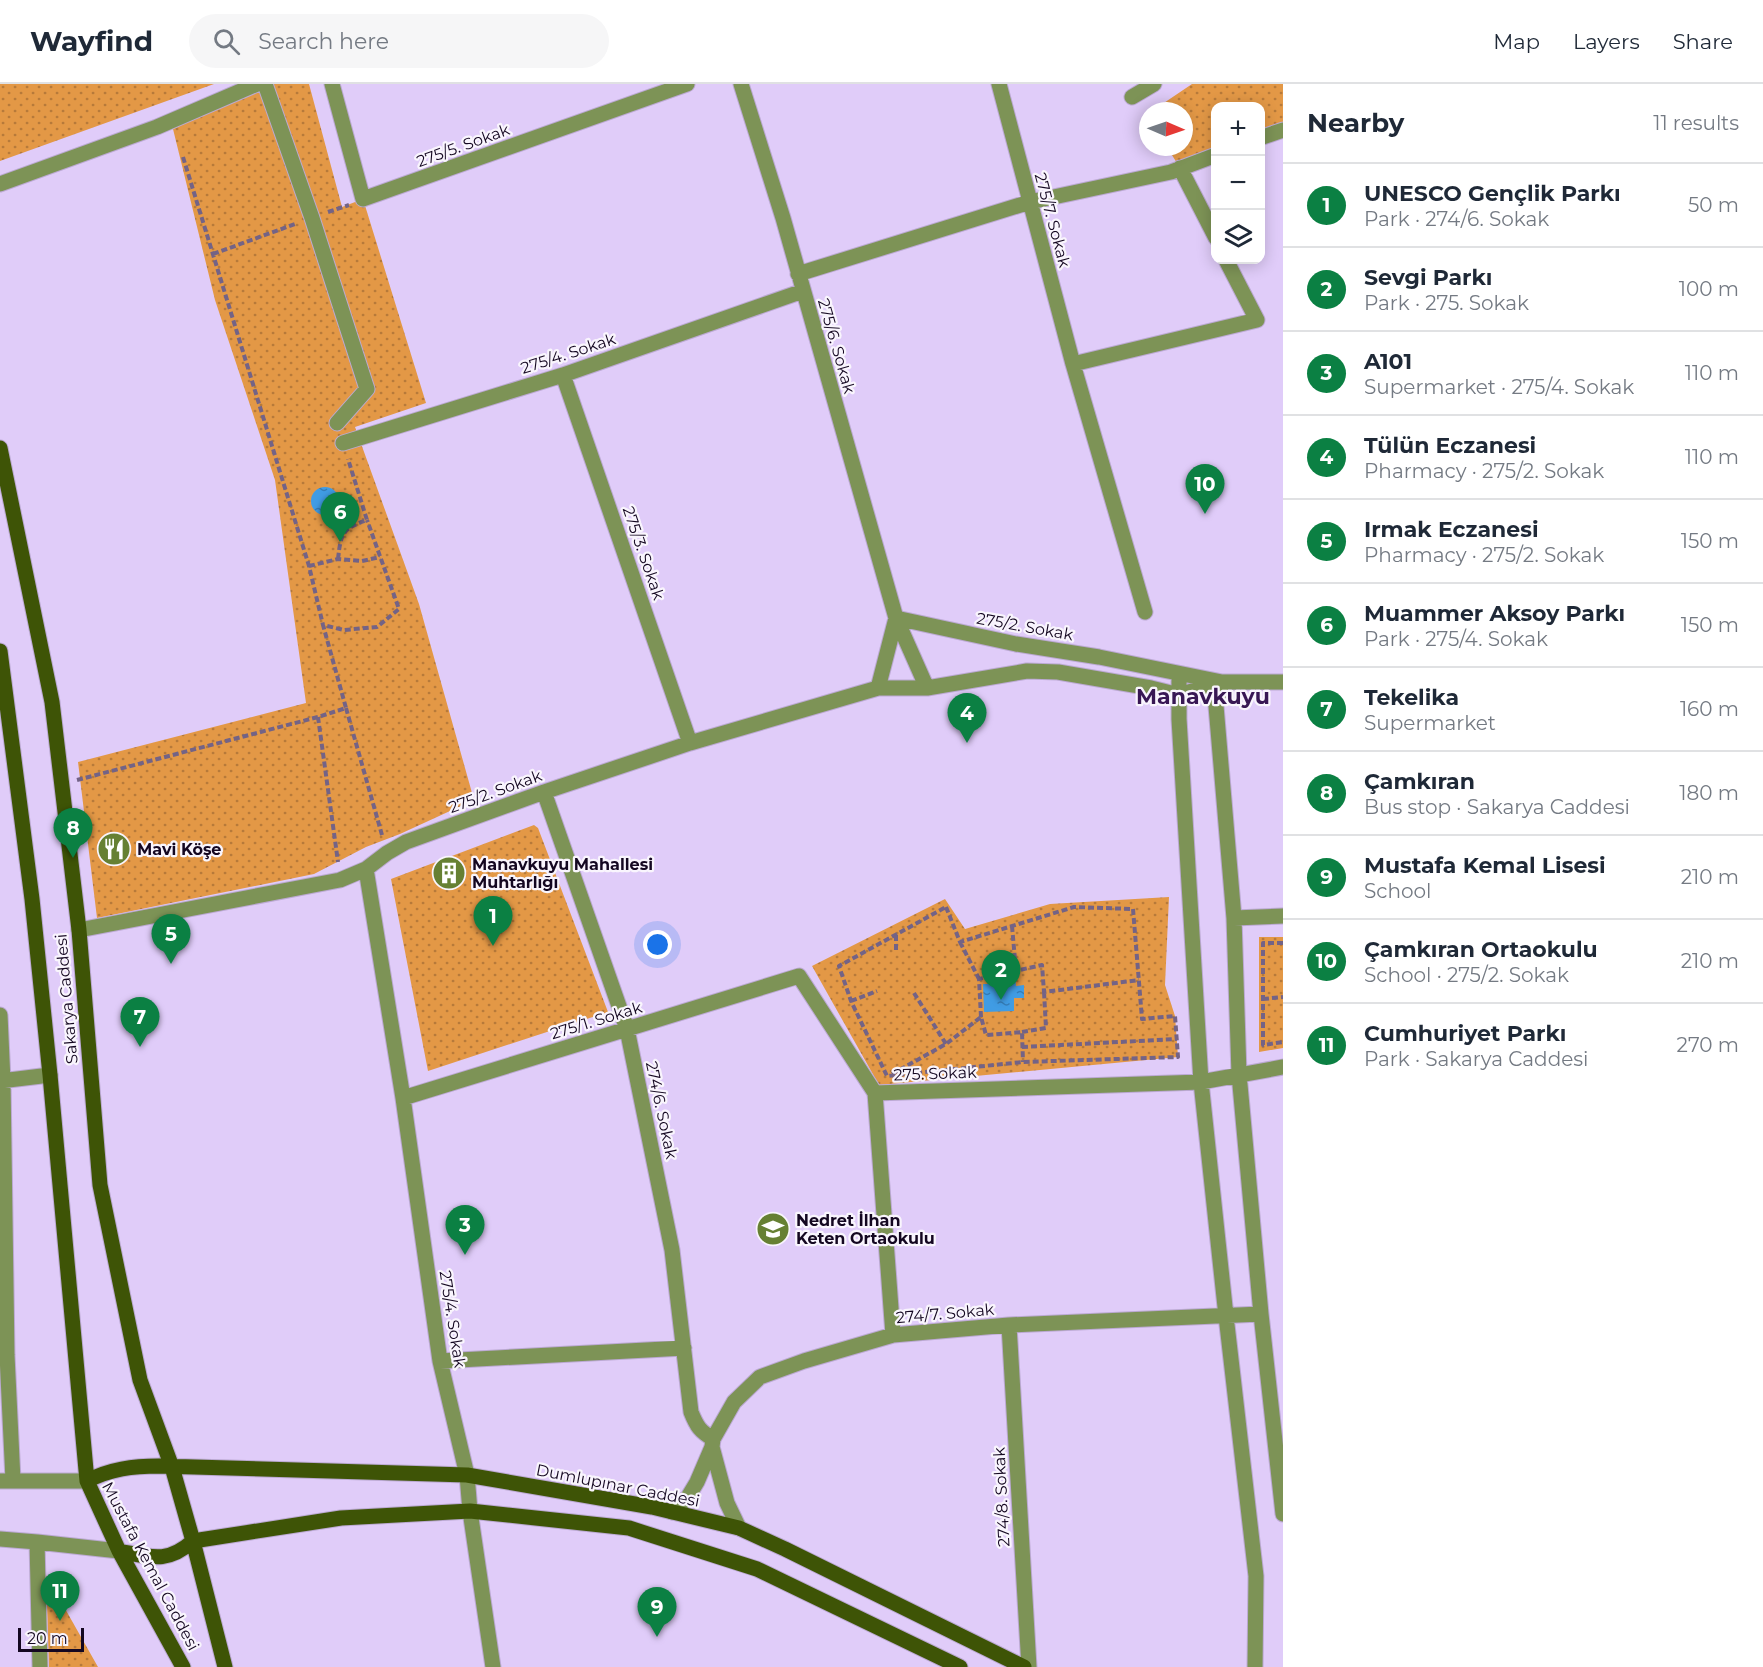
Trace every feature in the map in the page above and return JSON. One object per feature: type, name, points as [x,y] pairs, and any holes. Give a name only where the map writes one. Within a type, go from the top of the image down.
[{"type":"main road","name":"Sakarya Caddesi","points":[[0,448],[52,702],[79,930],[100,1185],[140,1380],[172,1467],[193,1541]]},
{"type":"main road","name":"Sakarya Caddesi","points":[[0,651],[32,899],[87,1481]]},
{"type":"main road","name":"Dumlupınar Caddesi","points":[[87,1481],[100,1474],[136,1466],[467,1475],[652,1507],[740,1528],[1024,1667]]},
{"type":"main road","name":"Mustafa Kemal Caddesi","points":[[87,1481],[119,1551],[183,1667]]},
{"type":"main road","points":[[119,1551],[151,1557],[166,1557],[182,1551],[193,1541],[341,1518],[470,1511],[629,1528],[757,1569],[960,1667]]},
{"type":"main road","name":"Mustafa Kemal Caddesi","points":[[193,1541],[225,1667]]},
{"type":"street","points":[[0,184],[158,127],[257,84]]},
{"type":"street","points":[[265,84],[312,218],[367,389],[337,423]]},
{"type":"street","points":[[332,84],[363,199]]},
{"type":"street","name":"275/5. Sokak","points":[[363,199],[687,84]]},
{"type":"street","name":"275/6. Sokak","points":[[741,84],[783,218],[896,618]]},
{"type":"street","name":"275/7. Sokak","points":[[999,84],[1072,364],[1145,612]]},
{"type":"street","points":[[1132,97],[1154,84]]},
{"type":"street","points":[[1265,136],[1283,130]]},
{"type":"street","points":[[798,274],[1030,202],[1171,172],[1212,156]]},
{"type":"street","points":[[1180,168],[1211,230]]},
{"type":"street","points":[[1072,364],[1257,320],[1228,264]]},
{"type":"street","name":"275/4. Sokak","points":[[343,443],[563,375],[803,291]]},
{"type":"street","name":"275/3. Sokak","points":[[563,375],[690,743]]},
{"type":"street","points":[[896,618],[927,688]]},
{"type":"street","points":[[878,688],[896,618]]},
{"type":"street","name":"275/2. Sokak","points":[[896,618],[1016,644],[1099,657],[1222,682],[1283,682]]},
{"type":"street","name":"275/2. Sokak","points":[[79,930],[340,880],[366,869],[406,842],[544,792],[690,743],[878,688],[927,688],[1027,671],[1058,672],[1179,695],[1222,682]]},
{"type":"street","points":[[1179,674],[1201,1082],[1256,1575],[1256,1667]]},
{"type":"street","points":[[1222,682],[1216,706],[1234,918],[1239,1074],[1261,1314],[1283,1514]]},
{"type":"street","name":"274/6. Sokak","points":[[544,792],[627,1029],[672,1250],[692,1412],[697,1426],[712,1443]]},
{"type":"street","name":"275/4. Sokak","points":[[366,869],[403,1098],[440,1361],[467,1475],[470,1511],[493,1667]]},
{"type":"street","points":[[1234,918],[1283,916]]},
{"type":"street","name":"275/1. Sokak","points":[[403,1098],[799,976],[881,1093]]},
{"type":"street","points":[[0,1015],[8,1354],[7,1481],[87,1481]]},
{"type":"street","name":"275. Sokak","points":[[893,1335],[881,1093],[1201,1082],[1283,1067]]},
{"type":"street","points":[[2,1081],[50,1075]]},
{"type":"street","name":"274/7. Sokak","points":[[672,1512],[688,1497],[697,1482],[712,1443],[734,1402],[760,1377],[804,1361],[893,1335],[1009,1325],[1261,1314]]},
{"type":"street","name":"274/8. Sokak","points":[[1009,1325],[1029,1667]]},
{"type":"street","points":[[440,1361],[684,1348]]},
{"type":"street","points":[[712,1443],[727,1503],[740,1528]]},
{"type":"street","points":[[0,1539],[119,1551]]},
{"type":"street","points":[[37,1542],[40,1667]]},
{"type":"path","points":[[183,157],[309,567],[387,853]]},
{"type":"path","points":[[213,254],[363,199]]},
{"type":"path","points":[[323,625],[344,630],[377,627],[399,609],[343,443]]},
{"type":"path","points":[[338,559],[340,537],[352,526],[368,520]]},
{"type":"path","points":[[309,567],[338,559],[362,561],[380,557]]},
{"type":"path","points":[[62,784],[346,708]]},
{"type":"path","points":[[318,717],[340,880]]},
{"type":"path","points":[[887,1076],[851,1001],[839,966],[946,907],[960,942],[980,979],[981,1017],[986,1035],[1046,1028],[1042,965],[980,979]]},
{"type":"path","points":[[887,1076],[1023,1062],[1178,1057],[1175,1016],[1142,1019],[1133,909],[1074,907],[960,942]]},
{"type":"path","points":[[1012,926],[1016,971]]},
{"type":"path","points":[[896,935],[896,952]]},
{"type":"path","points":[[1283,943],[1263,944],[1263,1045],[1283,1042]]},
{"type":"path","points":[[1044,992],[1138,980]]},
{"type":"path","points":[[851,1001],[877,991]]},
{"type":"path","points":[[914,993],[946,1044]]},
{"type":"path","points":[[1263,999],[1283,997]]},
{"type":"path","points":[[881,1093],[887,1076],[946,1044],[981,1017]]},
{"type":"path","points":[[1022,1032],[1023,1062]]},
{"type":"path","points":[[1022,1047],[1177,1039]]},
{"type":"shaded area","points":[[0,84],[214,84],[0,161]]},
{"type":"shaded area","points":[[268,84],[309,84],[342,207],[363,199],[426,403],[355,427],[419,604],[474,800],[366,847],[314,874],[97,918],[78,762],[306,703],[275,480],[215,300],[173,129]]},
{"type":"shaded area","points":[[1192,84],[1283,84],[1283,125],[1265,133],[1265,102],[1211,102],[1211,155],[1180,168],[1173,156],[1193,156],[1193,102],[1165,102]]},
{"type":"shaded area","points":[[534,825],[538,828],[608,1012],[428,1071],[391,879]]},
{"type":"shaded area","points":[[1169,897],[1165,985],[1175,1016],[1178,1057],[879,1085],[812,966],[945,899],[965,929],[1050,904]]},
{"type":"shaded area","points":[[1259,937],[1283,937],[1283,1048],[1259,1052]]},
{"type":"shaded area","points":[[46,1575],[98,1667],[49,1667]]},
{"type":"water","points":[[325,487],[335,491],[339,501],[335,511],[325,515],[315,511],[311,501],[315,491]]},
{"type":"water","points":[[1015,975],[1016,986],[1024,985],[1024,998],[1014,998],[1014,1011],[984,1012],[983,984],[998,984],[998,976]]},
{"type":"place","name":"Çamkıran Ortaokulu","points":[[1205,514]]},
{"type":"place","name":"Muammer Aksoy Parkı","points":[[340,542]]},
{"type":"place","name":"Tülün Eczanesi","points":[[967,743]]},
{"type":"place","name":"Mavi Köşe","points":[[114,849]]},
{"type":"place","name":"Çamkıran","points":[[73,858]]},
{"type":"place","name":"Manavkuyu Mahallesi Muhtarlığı","points":[[449,873]]},
{"type":"place","name":"UNESCO Gençlik Parkı","points":[[493,946]]},
{"type":"place","name":"Irmak Eczanesi","points":[[171,964]]},
{"type":"place","name":"Sevgi Parkı","points":[[1001,1000]]},
{"type":"place","name":"Tekelika","points":[[140,1047]]},
{"type":"place","name":"Nedret İlhan Keten Ortaokulu","points":[[773,1229]]},
{"type":"place","name":"A101","points":[[465,1255]]},
{"type":"place","name":"Cumhuriyet Parkı","points":[[60,1621]]},
{"type":"place","name":"Mustafa Kemal Lisesi","points":[[657,1637]]},
{"type":"district","name":"Manavkuyu","points":[[1203,696]]}]
